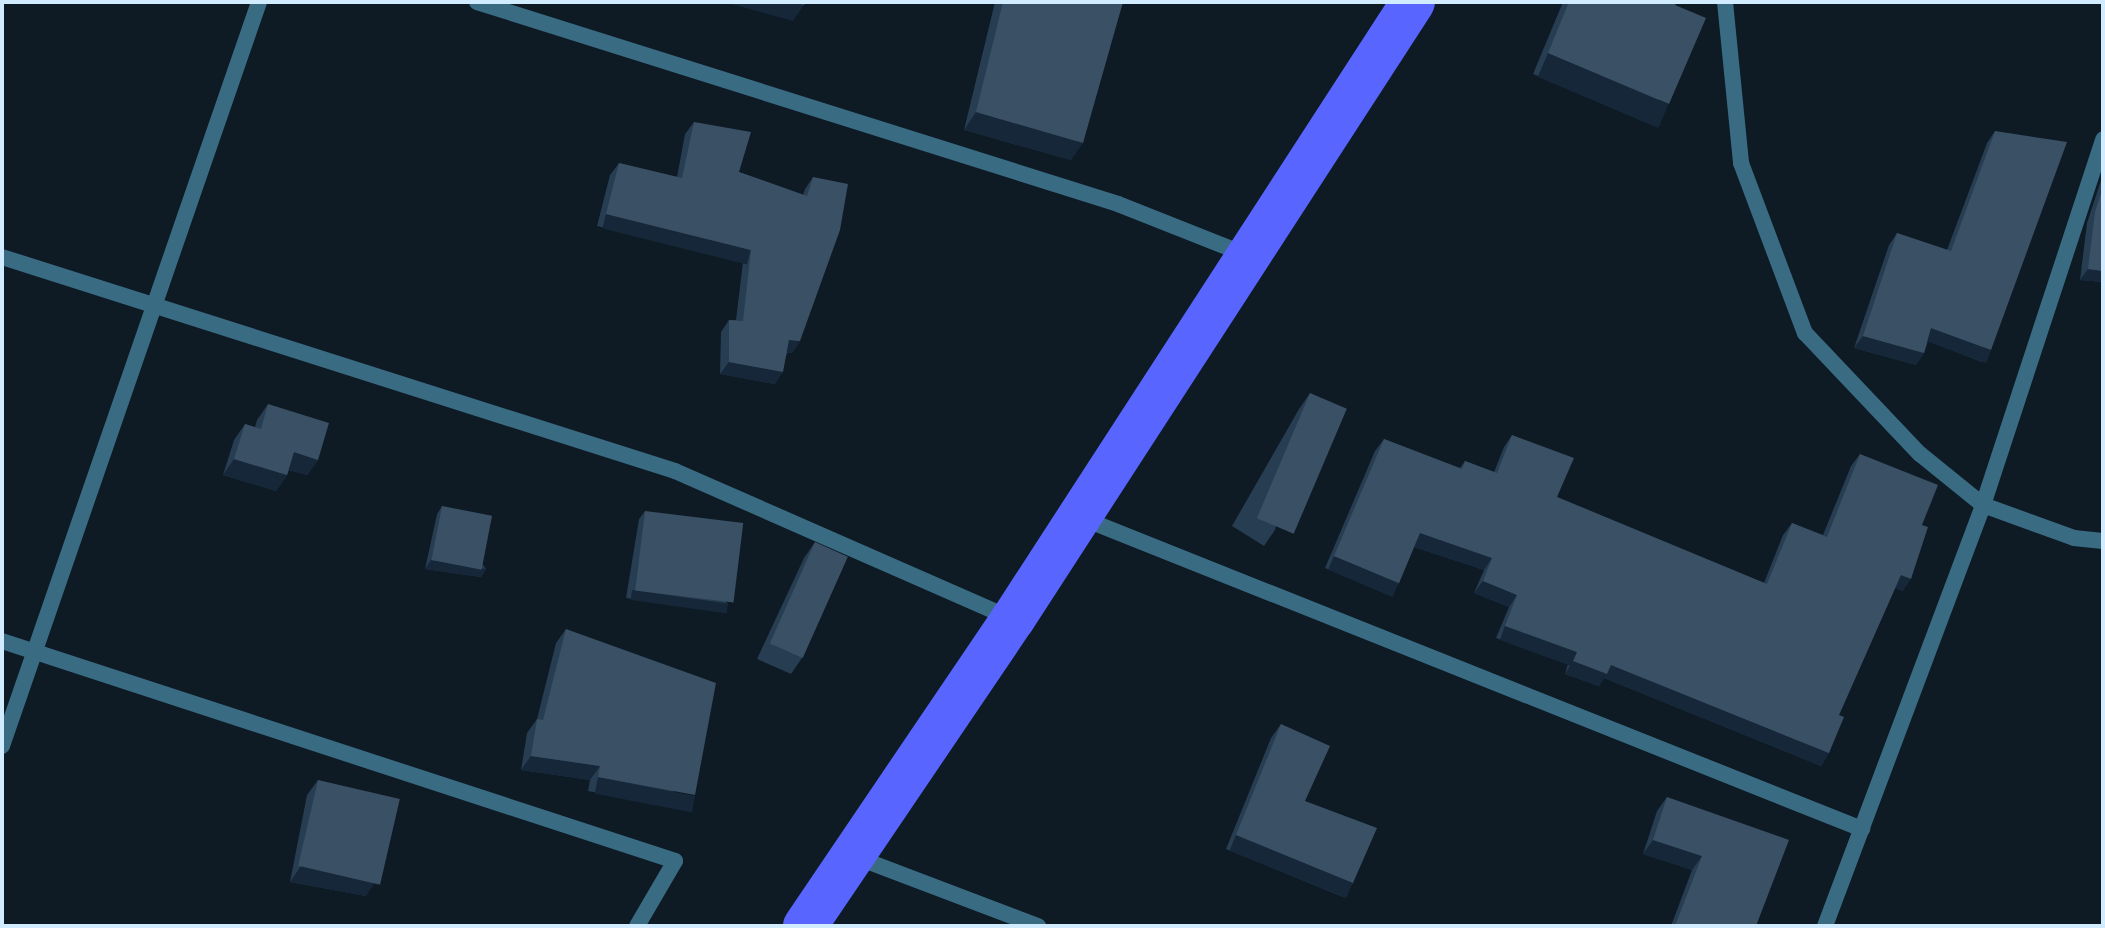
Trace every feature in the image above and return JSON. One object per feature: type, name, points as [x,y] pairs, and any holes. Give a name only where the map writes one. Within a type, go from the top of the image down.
[{"type":"main road","points":[[805,926],[1080,518],[1413,2]]},
{"type":"street","points":[[2,746],[259,2]]},
{"type":"street","points":[[477,2],[1118,204],[1251,257]]},
{"type":"street","points":[[1725,2],[1741,163],[1805,333],[1920,454],[1983,505],[2074,538],[2103,541]]},
{"type":"street","points":[[1825,926],[1983,505],[2103,139]]},
{"type":"street","points":[[2,257],[675,471],[1013,619]]},
{"type":"street","points":[[1080,518],[1862,829]]},
{"type":"street","points":[[2,641],[675,861],[637,926]]},
{"type":"street","points":[[853,856],[1038,926]]},
{"type":"building","points":[[1003,2],[1123,2],[1083,143],[976,112]]},
{"type":"building","points":[[1569,2],[1676,2],[1675,5],[1706,18],[1669,104],[1548,53]]},
{"type":"building","points":[[694,122],[751,132],[739,172],[807,196],[813,177],[848,184],[840,230],[800,341],[789,340],[783,372],[729,362],[729,320],[743,321],[751,250],[606,214],[619,163],[682,178]]},
{"type":"building","points":[[1995,131],[2067,142],[1991,350],[1931,328],[1924,353],[1863,336],[1897,233],[1951,251]]},
{"type":"building","points":[[2103,187],[2103,271],[2088,269],[2095,212]]},
{"type":"building","points":[[1310,393],[1347,409],[1294,534],[1257,518]]},
{"type":"building","points":[[268,404],[329,423],[318,460],[294,452],[287,475],[234,459],[245,424],[261,429]]},
{"type":"building","points":[[1512,435],[1574,458],[1557,497],[1767,584],[1792,523],[1827,537],[1860,454],[1938,485],[1922,525],[1928,527],[1911,579],[1901,575],[1839,715],[1844,717],[1829,753],[1611,665],[1607,674],[1573,661],[1577,652],[1505,626],[1517,595],[1483,581],[1492,558],[1420,533],[1399,583],[1334,556],[1384,439],[1462,469],[1465,461],[1497,473]]},
{"type":"building","points":[[442,506],[492,516],[482,570],[432,560]]},
{"type":"building","points":[[645,511],[743,523],[734,602],[635,590]]},
{"type":"building","points":[[815,542],[848,557],[803,658],[770,643]]},
{"type":"building","points":[[566,629],[716,683],[695,795],[598,777],[600,766],[531,756],[537,719],[543,720]]},
{"type":"building","points":[[1281,724],[1330,746],[1305,801],[1377,828],[1353,883],[1236,835]]},
{"type":"building","points":[[318,780],[400,799],[380,885],[298,866]]},
{"type":"building","points":[[1667,797],[1789,840],[1756,926],[1675,926],[1702,856],[1653,840]]}]
